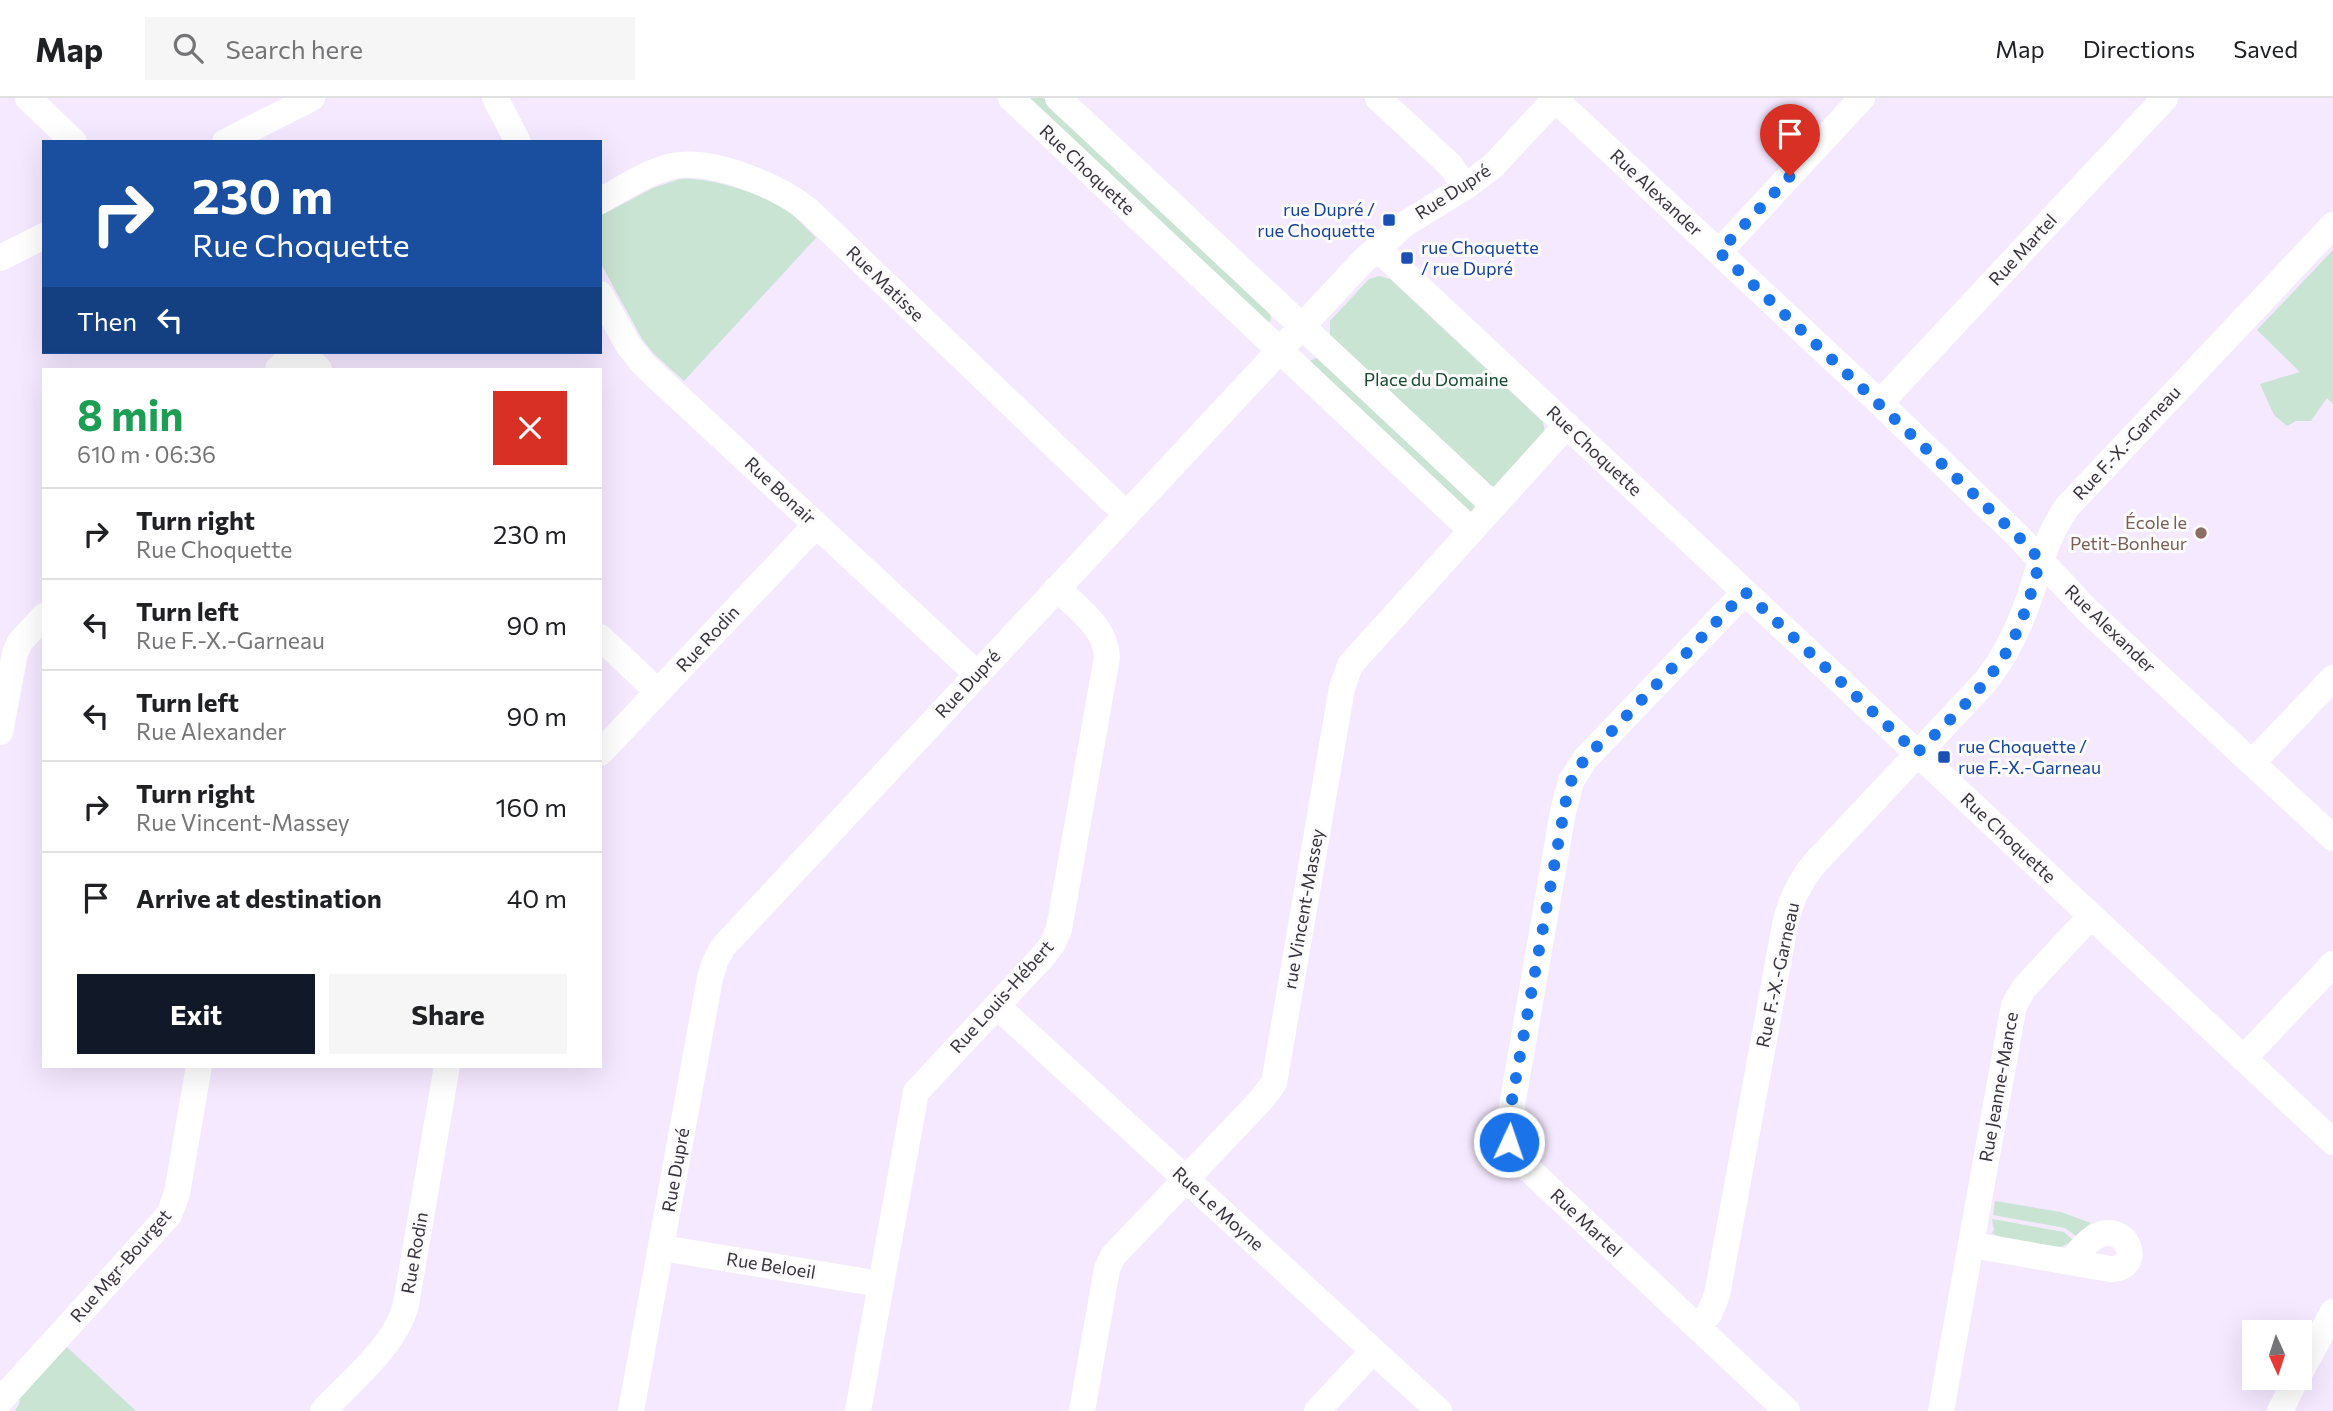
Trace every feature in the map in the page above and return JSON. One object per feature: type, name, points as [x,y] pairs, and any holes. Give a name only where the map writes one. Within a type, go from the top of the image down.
[{"type":"street","points":[[28,98],[72,140]]},
{"type":"street","points":[[229,140],[312,98]]},
{"type":"street","points":[[495,98],[517,140]]},
{"type":"street","name":"Rue Choquette","points":[[1011,98],[1470,529]]},
{"type":"street","name":"Rue Choquette","points":[[1058,98],[1493,505]]},
{"type":"street","points":[[1378,98],[1451,166],[1465,187]]},
{"type":"street","name":"Rue Dupré","points":[[631,1411],[710,978],[718,954],[1301,326],[1377,248],[1411,219],[1465,187],[1499,160],[1555,98]]},
{"type":"street","name":"Rue Alexander","points":[[1555,98],[1880,403],[2040,560],[2088,611],[2333,838]]},
{"type":"street","points":[[1719,252],[1862,98]]},
{"type":"street","name":"Rue Martel","points":[[1880,403],[2165,98]]},
{"type":"street","name":"Rue Matisse","points":[[602,200],[671,166],[687,165],[736,175],[791,197],[1126,514]]},
{"type":"street","name":"Rue F.-X.-Garneau","points":[[1697,1326],[1709,1314],[1717,1295],[1785,925],[1792,899],[1802,880],[2001,662],[2022,619],[2040,560],[2054,527],[2073,500],[2333,225]]},
{"type":"street","points":[[0,258],[42,237]]},
{"type":"street","name":"Rue Choquette","points":[[1377,248],[2333,1142]]},
{"type":"street","name":"Rue Bonair","points":[[602,298],[628,345],[639,359],[977,674]]},
{"type":"street","points":[[279,368],[296,354]]},
{"type":"street","points":[[300,354],[318,368]]},
{"type":"street","name":"rue Vincent-Massey","points":[[1083,1411],[1110,1262],[1122,1244],[1261,1100],[1274,1083],[1347,671],[1357,654],[1567,425]]},
{"type":"street","name":"Rue Rodin","points":[[602,751],[816,525]]},
{"type":"street","name":"Rue Louis-Hébert","points":[[858,1411],[916,1092],[1045,954],[1059,929],[1107,651],[1101,634],[1058,588]]},
{"type":"street","name":"Rue Martel","points":[[1745,592],[1586,758],[1571,781],[1563,812],[1508,1129],[1509,1142],[1519,1160],[1787,1411]]},
{"type":"street","points":[[0,732],[15,653],[20,642],[42,618]]},
{"type":"street","points":[[602,638],[658,692]]},
{"type":"street","points":[[2252,763],[2333,678]]},
{"type":"street","name":"Rue Jeanne-Mance","points":[[1941,1411],[2015,1002],[2024,988],[2091,916]]},
{"type":"street","points":[[2244,1058],[2333,964]]},
{"type":"street","name":"Rue Le Moyne","points":[[998,1006],[1439,1411]]},
{"type":"street","name":"Rue Mgr-Bourget","points":[[0,1401],[169,1215],[177,1194],[199,1068]]},
{"type":"street","name":"Rue Rodin","points":[[323,1411],[393,1336],[401,1321],[447,1068]]},
{"type":"street","points":[[1972,1245],[2071,1262]]},
{"type":"street","name":"Rue Beloeil","points":[[662,1248],[880,1284]]},
{"type":"street","points":[[2312,1350],[2333,1312]]},
{"type":"street","points":[[1317,1411],[1373,1351]]},
{"type":"street","points":[[2280,1411],[2290,1390]]},
{"type":"green space","points":[[1018,98],[1044,98],[1270,310],[1271,320],[1268,323]]},
{"type":"green space","points":[[680,179],[692,179],[736,188],[788,211],[816,238],[684,381],[654,354],[642,339],[602,266],[602,215],[653,188]]},
{"type":"green space","points":[[2333,250],[2333,404],[2327,398],[2311,421],[2296,421],[2287,426],[2274,415],[2260,384],[2300,372],[2257,330]]},
{"type":"green space","name":"Place du Domaine","points":[[1379,276],[1390,279],[1543,422],[1545,432],[1495,486],[1491,486],[1330,336],[1330,321],[1369,279]]},
{"type":"green space","points":[[1319,357],[1475,504],[1473,514],[1309,361]]},
{"type":"green space","points":[[1995,1201],[2061,1212],[2091,1223],[2076,1236],[2065,1228],[1993,1215]]},
{"type":"green space","points":[[1992,1219],[2064,1232],[2073,1240],[2057,1247],[2016,1241],[1992,1233]]},
{"type":"green space","points":[[67,1347],[136,1411],[15,1411],[20,1402],[19,1398]]},
{"type":"place","name":"rue Dupré / rue Choquette","points":[[1389,220]]},
{"type":"place","name":"rue Choquette / rue Dupré","points":[[1407,258]]},
{"type":"place","name":"École le Petit-Bonheur","points":[[2201,533]]},
{"type":"place","name":"rue Choquette / rue F.-X.-Garneau","points":[[1944,757]]},
{"type":"route","points":[[1509,1142],[1508,1122],[1568,789],[1575,772],[1586,758],[1745,592],[1917,753],[2001,662],[2018,630],[2030,597],[2040,560],[2025,543],[1719,252],[1790,176]]}]
